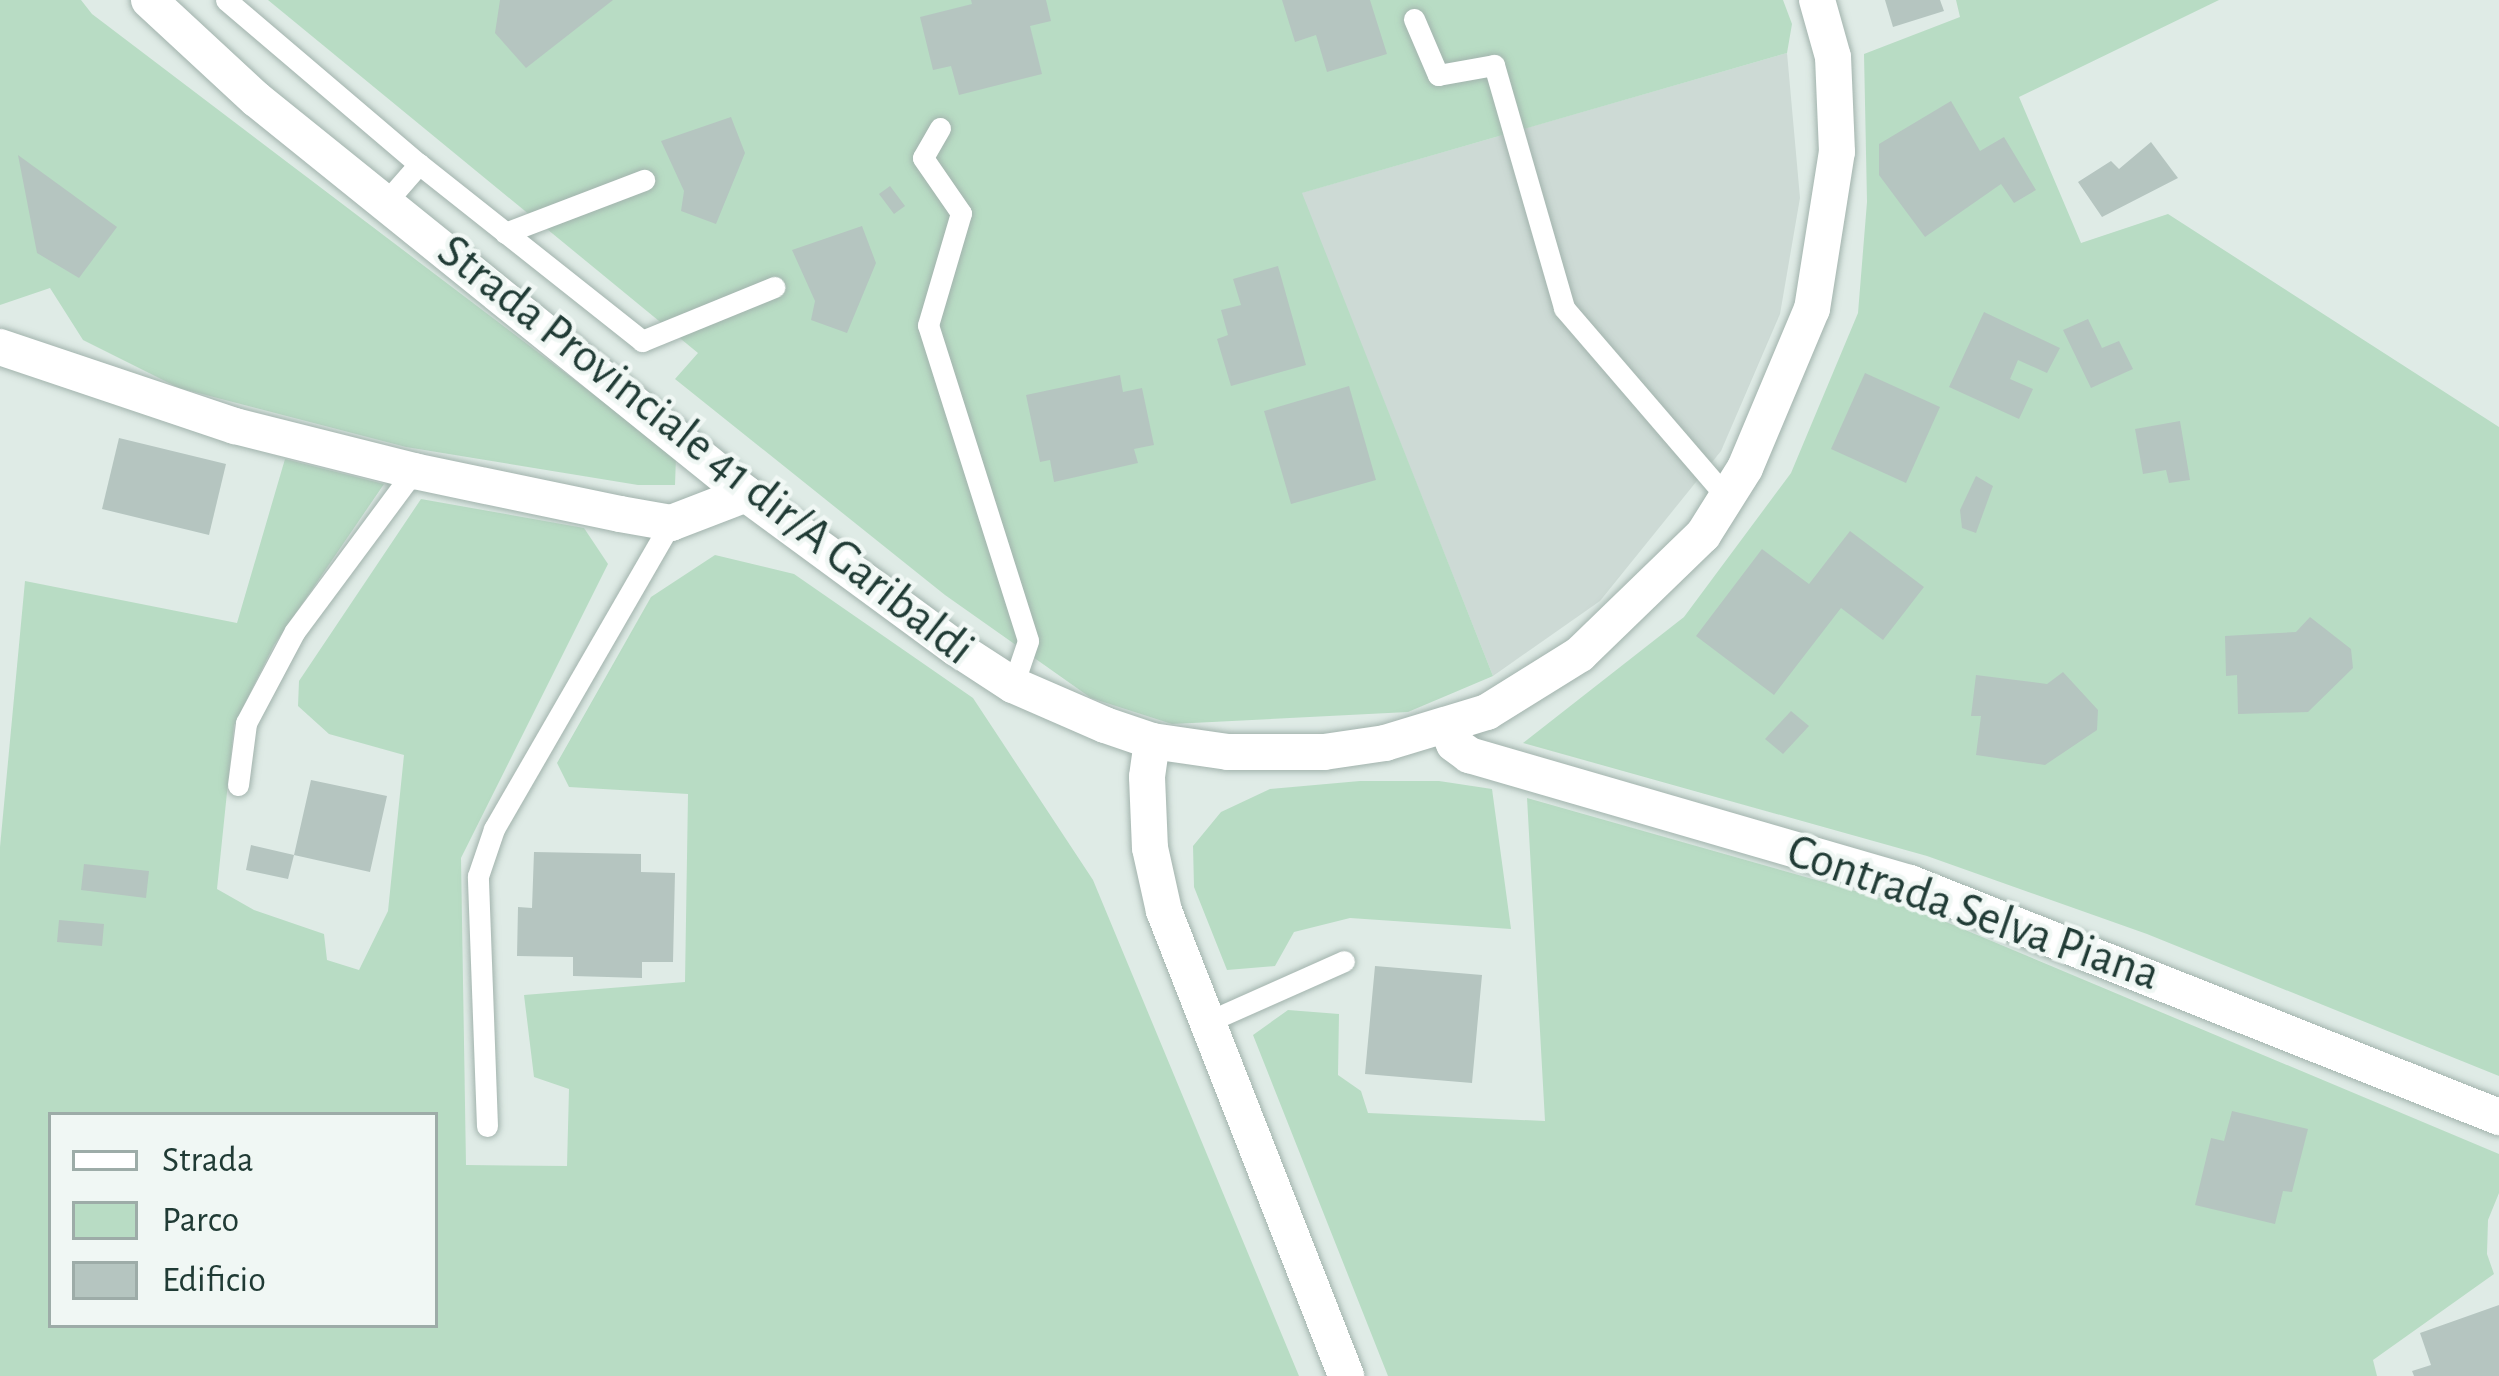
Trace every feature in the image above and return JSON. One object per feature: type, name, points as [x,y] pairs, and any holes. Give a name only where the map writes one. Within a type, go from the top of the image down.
[{"type":"main road","name":"Strada Provinciale 41 dir/A Garibaldi","points":[[149,0],[256,99],[746,494],[1013,685],[1152,741],[1228,752],[1324,752],[1447,728],[1487,712],[1580,654],[1636,606],[1703,535],[1728,499],[1812,309],[1837,152],[1833,57],[1816,0]]},
{"type":"main road","points":[[0,346],[235,426],[414,471],[671,523],[746,494]]},
{"type":"main road","name":"Contrada Selva Piana","points":[[1447,728],[1454,744],[1469,755],[1910,883],[2499,1117]]},
{"type":"main road","points":[[1152,741],[1147,777],[1154,873],[1205,1023],[1346,1376]]},
{"type":"lane","points":[[226,0],[419,164],[642,341],[775,287]]},
{"type":"lane","points":[[1414,19],[1438,75],[1494,65],[1564,308],[1728,499]]},
{"type":"lane","points":[[940,128],[923,158],[961,213],[928,325],[1028,641],[1013,685]]},
{"type":"lane","points":[[386,203],[419,164]]},
{"type":"lane","points":[[505,232],[644,180]]},
{"type":"lane","points":[[238,785],[246,723],[296,631],[414,471]]},
{"type":"lane","points":[[487,1126],[478,876],[494,829],[671,523]]},
{"type":"lane","points":[[1205,1023],[1343,961]]},
{"type":"shaded area","points":[[1787,53],[1800,198],[1780,314],[1721,451],[1600,601],[1493,676],[1301,193]]},
{"type":"green space","points":[[0,0],[81,0],[92,14],[676,457],[675,485],[638,485],[406,447],[179,388],[83,340],[50,288],[0,305]]},
{"type":"green space","points":[[268,0],[1783,0],[1792,24],[1787,53],[1302,193],[1493,676],[1408,712],[1172,724],[1091,698],[945,595],[675,379],[698,353]]},
{"type":"green space","points":[[1956,0],[2219,0],[2019,97],[2081,243],[2168,214],[2499,427],[2499,1076],[2147,934],[1927,856],[1523,743],[1684,617],[1791,473],[1858,313],[1867,202],[1864,54],[1960,17]]},
{"type":"green space","points":[[285,459],[384,484],[274,645],[234,725],[217,889],[254,910],[324,934],[327,960],[359,970],[388,911],[404,755],[329,734],[298,706],[299,681],[421,499],[584,528],[608,564],[461,858],[466,1165],[567,1166],[569,1089],[534,1077],[524,995],[685,982],[688,794],[569,787],[557,763],[651,597],[715,555],[794,574],[973,698],[1093,880],[1299,1376],[0,1376],[0,847],[25,581],[237,623]]},
{"type":"green space","points":[[1360,781],[1439,781],[1492,789],[1511,929],[1350,918],[1294,932],[1275,966],[1227,970],[1194,887],[1193,846],[1221,812],[1270,789]]},
{"type":"green space","points":[[1527,798],[1908,906],[2499,1154],[2499,1193],[2488,1220],[2487,1254],[2494,1274],[2373,1360],[2377,1376],[1388,1376],[1253,1035],[1288,1010],[1339,1014],[1338,1075],[1361,1091],[1368,1113],[1545,1121]]},
{"type":"building","points":[[500,0],[613,0],[526,68],[495,33]]},
{"type":"building","points":[[971,0],[1046,0],[1051,21],[1030,26],[1042,74],[959,95],[951,66],[933,70],[920,17],[972,4]]},
{"type":"building","points":[[1282,0],[1370,0],[1387,54],[1327,72],[1316,35],[1295,42]]},
{"type":"building","points":[[1885,0],[1940,0],[1944,11],[1893,27]]},
{"type":"building","points":[[1951,101],[1980,151],[2004,137],[2036,190],[2014,203],[2001,184],[1925,237],[1879,175],[1879,144]]},
{"type":"building","points":[[731,117],[745,153],[716,224],[681,211],[684,191],[661,141]]},
{"type":"building","points":[[2151,142],[2178,178],[2102,217],[2078,182],[2111,161],[2119,169]]},
{"type":"building","points":[[18,155],[117,227],[79,278],[37,253]]},
{"type":"building","points":[[890,186],[905,206],[894,214],[879,194]]},
{"type":"building","points":[[862,226],[876,263],[847,333],[811,320],[815,301],[792,250]]},
{"type":"building","points":[[1278,266],[1306,365],[1231,386],[1217,339],[1228,335],[1221,310],[1241,305],[1233,279]]},
{"type":"building","points":[[1984,312],[2060,348],[2047,373],[2018,360],[2010,379],[2033,389],[2019,419],[1949,387]]},
{"type":"building","points":[[2088,319],[2102,348],[2119,341],[2133,369],[2091,388],[2063,330]]},
{"type":"building","points":[[1865,373],[1940,407],[1906,483],[1831,449]]},
{"type":"building","points":[[1120,375],[1123,392],[1142,388],[1154,445],[1134,449],[1138,463],[1054,482],[1050,460],[1040,462],[1026,395]]},
{"type":"building","points":[[1349,386],[1376,480],[1291,504],[1264,411]]},
{"type":"building","points":[[2180,421],[2190,480],[2169,483],[2166,470],[2143,474],[2135,429]]},
{"type":"building","points":[[119,438],[226,464],[209,535],[102,509]]},
{"type":"building","points":[[1976,476],[1993,486],[1976,533],[1962,528],[1960,510]]},
{"type":"building","points":[[1850,531],[1924,587],[1883,640],[1841,608],[1774,695],[1696,636],[1762,549],[1809,584]]},
{"type":"building","points":[[2310,617],[2351,649],[2353,668],[2308,712],[2238,714],[2237,675],[2226,676],[2225,636],[2296,632]]},
{"type":"building","points":[[2063,672],[2098,710],[2097,730],[2045,765],[1976,755],[1981,716],[1971,716],[1976,675],[2047,684]]},
{"type":"building","points":[[1791,711],[1809,726],[1783,754],[1765,739]]},
{"type":"building","points":[[311,780],[387,796],[370,872],[294,855]]},
{"type":"building","points":[[251,845],[294,855],[288,879],[246,870]]},
{"type":"building","points":[[534,852],[641,854],[641,872],[675,873],[673,962],[642,962],[642,978],[573,976],[573,957],[517,956],[518,907],[532,908]]},
{"type":"building","points":[[84,864],[149,871],[146,898],[81,890]]},
{"type":"building","points":[[59,920],[104,924],[102,946],[57,942]]},
{"type":"building","points":[[1375,966],[1482,975],[1472,1083],[1365,1074]]},
{"type":"building","points":[[2232,1111],[2308,1129],[2292,1192],[2283,1191],[2275,1224],[2195,1205],[2211,1138],[2224,1141]]},
{"type":"building","points":[[2499,1305],[2499,1376],[2414,1376],[2412,1371],[2431,1365],[2420,1333]]}]
